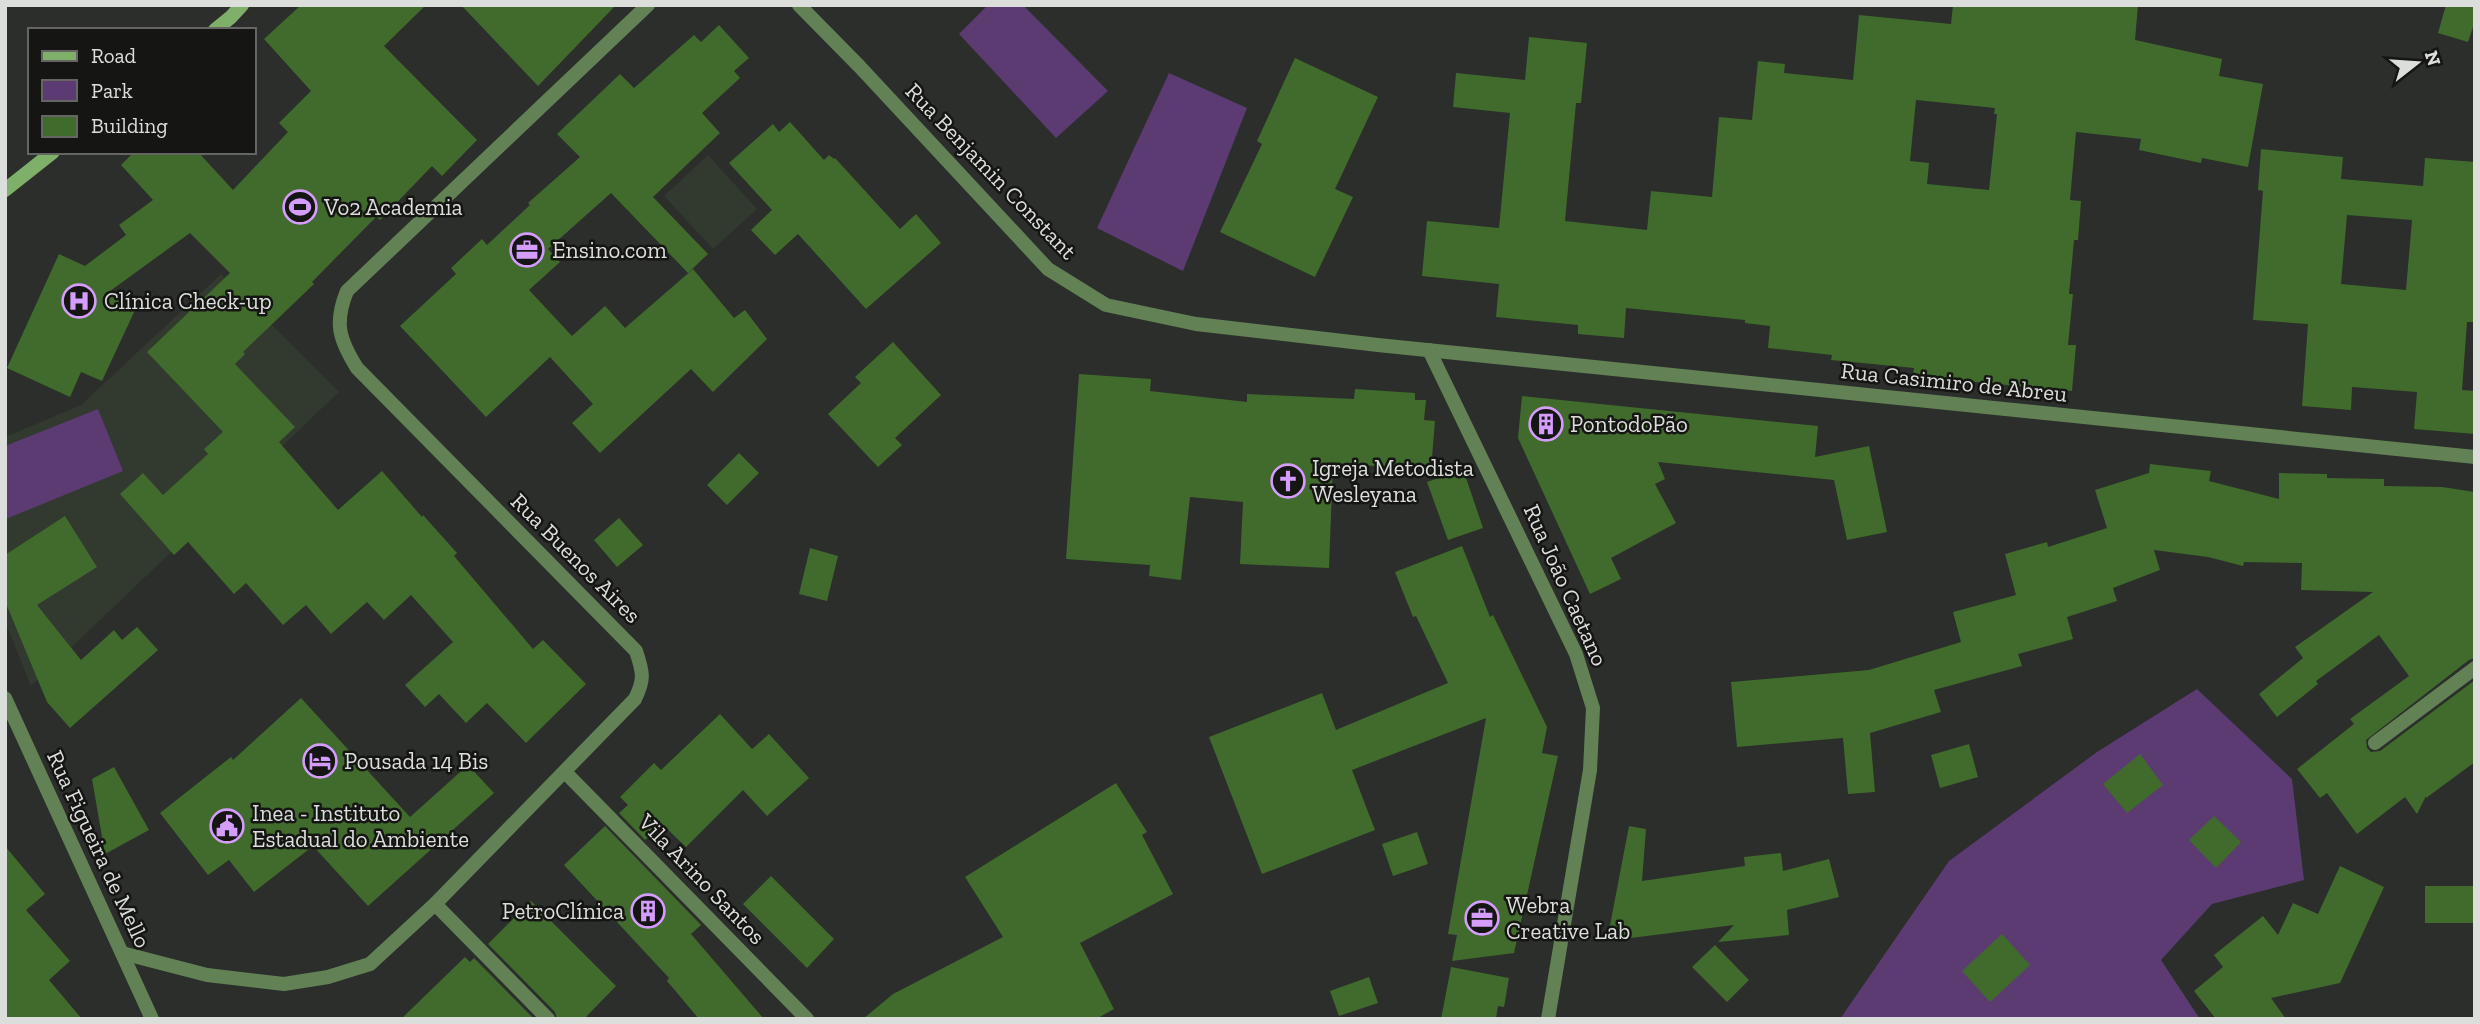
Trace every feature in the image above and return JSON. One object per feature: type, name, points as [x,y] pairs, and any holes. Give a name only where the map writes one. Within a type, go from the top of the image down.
[{"type":"main road","points":[[217,28],[242,5]]},
{"type":"main road","points":[[5,190],[50,154]]},
{"type":"street","name":"Rua Buenos Aires","points":[[122,953],[207,975],[284,984],[328,977],[370,964],[435,904],[635,699],[643,683],[636,651],[357,368],[345,349],[339,329],[340,308],[348,291],[649,5]]},
{"type":"street","name":"Rua Benjamin Constant","points":[[799,5],[1048,269],[1106,304],[1196,324],[1429,350]]},
{"type":"street","name":"Rua Casimiro de Abreu","points":[[1429,350],[2475,457]]},
{"type":"street","name":"Rua João Caetano","points":[[1429,350],[1576,654],[1593,708],[1590,770],[1548,1019]]},
{"type":"street","points":[[2375,743],[2475,668]]},
{"type":"street","name":"Rua Figueira de Mello","points":[[5,698],[152,1019]]},
{"type":"street","name":"Vila Arino Santos","points":[[565,772],[807,1019]]},
{"type":"street","points":[[435,904],[548,1019]]},
{"type":"shaded area","points":[[708,155],[757,209],[713,249],[664,196]]},
{"type":"shaded area","points":[[221,274],[339,392],[31,686],[5,622],[5,437],[81,405]]},
{"type":"green space","points":[[988,5],[1023,5],[1108,91],[1056,138],[959,34]]},
{"type":"green space","points":[[1169,73],[1247,108],[1183,271],[1097,228]]},
{"type":"green space","points":[[98,409],[123,471],[6,519],[5,446]]},
{"type":"green space","points":[[2197,689],[2292,779],[2304,880],[2212,904],[2161,960],[2200,1019],[1840,1019],[1949,861],[2097,752]]},
{"type":"building","points":[[301,5],[426,5],[384,46],[477,140],[442,176],[432,166],[380,220],[376,217],[312,282],[314,284],[243,352],[245,354],[235,364],[295,427],[279,442],[338,510],[382,471],[457,553],[454,556],[533,649],[543,640],[586,684],[526,743],[487,703],[466,723],[439,694],[425,707],[405,685],[453,642],[411,595],[384,620],[367,602],[331,634],[306,605],[283,625],[246,583],[234,594],[188,542],[174,555],[120,494],[143,473],[163,495],[208,454],[204,449],[223,432],[147,352],[230,273],[190,233],[106,294],[136,308],[102,381],[81,372],[70,397],[7,368],[59,254],[85,266],[126,235],[119,225],[153,200],[121,165],[132,154],[200,154],[233,190],[288,132],[279,123],[311,91],[264,39]]},
{"type":"building","points":[[461,5],[616,5],[538,86]]},
{"type":"building","points":[[1953,5],[2138,5],[2135,40],[2222,59],[2219,76],[2263,84],[2248,167],[2202,158],[2201,163],[2139,150],[2141,139],[2076,132],[2070,200],[2081,201],[2069,294],[2073,294],[2068,345],[2076,345],[2072,391],[1913,376],[1914,368],[1831,360],[1832,355],[1768,348],[1770,326],[1745,323],[1745,320],[1626,308],[1624,338],[1578,334],[1578,325],[1496,317],[1499,284],[1422,276],[1427,221],[1499,228],[1510,113],[1453,107],[1456,73],[1525,80],[1529,37],[1587,43],[1581,103],[1576,103],[1565,221],[1647,230],[1651,191],[1712,197],[1719,117],[1752,120],[1758,61],[1785,64],[1784,73],[1853,80],[1859,15],[1951,24]],"holes":[[[1916,100],[1995,108],[1994,114],[1997,114],[1989,190],[1927,184],[1929,163],[1910,161]]]},
{"type":"building","points":[[2446,5],[2475,5],[2475,21],[2468,42],[2438,33]]},
{"type":"building","points":[[719,25],[749,58],[734,71],[740,78],[702,113],[720,133],[653,197],[708,254],[688,273],[611,193],[548,249],[560,262],[529,290],[572,336],[605,306],[625,328],[693,269],[734,318],[745,310],[767,339],[713,392],[691,369],[600,453],[572,423],[593,404],[550,357],[486,417],[400,326],[456,274],[451,268],[482,239],[487,245],[530,205],[528,203],[580,157],[557,134],[620,74],[634,88],[694,35],[701,42]]},
{"type":"building","points":[[1295,58],[1378,97],[1335,189],[1353,197],[1315,277],[1220,232],[1262,144],[1257,141]]},
{"type":"building","points":[[790,122],[824,160],[829,155],[835,158],[900,229],[916,214],[941,243],[866,309],[798,234],[775,255],[751,230],[772,210],[729,163],[773,124],[779,132]]},
{"type":"building","points":[[2261,149],[2343,157],[2341,179],[2423,186],[2425,158],[2475,162],[2475,322],[2467,322],[2462,390],[2475,391],[2475,434],[2414,429],[2417,392],[2352,387],[2351,410],[2302,406],[2308,324],[2253,320],[2263,191],[2258,190]],"holes":[[[2347,215],[2412,220],[2406,290],[2341,284]]]},
{"type":"building","points":[[893,342],[941,395],[895,438],[902,445],[878,467],[828,414],[861,383],[855,377]]},
{"type":"building","points":[[1079,374],[1151,379],[1150,391],[1247,402],[1247,394],[1354,399],[1355,389],[1415,393],[1415,400],[1426,400],[1424,420],[1435,421],[1431,470],[1333,463],[1329,568],[1240,564],[1243,502],[1190,497],[1181,580],[1149,576],[1150,565],[1066,559]]},
{"type":"building","points":[[1522,396],[1818,426],[1815,457],[1869,446],[1887,532],[1847,540],[1834,480],[1658,462],[1665,479],[1655,484],[1676,523],[1611,558],[1621,579],[1590,594],[1518,438]]},
{"type":"building","points":[[739,453],[759,473],[727,505],[707,485]]},
{"type":"building","points":[[2150,464],[2211,471],[2209,481],[2279,499],[2279,473],[2327,474],[2327,478],[2384,479],[2384,486],[2442,487],[2475,492],[2475,658],[2366,740],[2367,748],[2371,752],[2380,751],[2475,680],[2475,762],[2426,796],[2417,814],[2405,797],[2357,834],[2327,793],[2320,798],[2297,769],[2354,724],[2350,719],[2409,676],[2379,635],[2316,681],[2318,684],[2277,717],[2259,694],[2303,658],[2295,647],[2373,592],[2301,590],[2302,563],[2244,562],[2243,566],[2208,557],[2154,550],[2160,570],[2113,588],[2117,601],[2067,617],[2073,639],[2018,654],[2022,666],[1934,690],[1941,712],[1870,733],[1875,792],[1848,794],[1843,738],[1737,747],[1731,682],[1869,670],[1961,642],[1953,612],[2016,595],[2005,554],[2047,542],[2048,547],[2107,528],[2095,490],[2149,473]]},
{"type":"building","points":[[1463,469],[1483,528],[1448,540],[1427,482]]},
{"type":"building","points":[[65,516],[97,567],[37,605],[81,660],[114,630],[122,640],[137,627],[158,650],[70,728],[47,702],[5,601],[5,555]]},
{"type":"building","points":[[619,518],[643,545],[617,567],[594,540]]},
{"type":"building","points":[[1462,546],[1490,617],[1493,615],[1547,727],[1542,753],[1558,756],[1514,953],[1452,961],[1457,935],[1448,934],[1486,718],[1352,770],[1375,830],[1262,874],[1209,737],[1322,693],[1336,730],[1448,683],[1416,616],[1413,617],[1395,572]]},
{"type":"building","points":[[810,548],[838,556],[827,601],[799,594]]},
{"type":"building","points":[[301,698],[410,817],[468,765],[494,793],[368,906],[313,846],[254,892],[229,860],[208,875],[160,813],[231,757],[233,760]]},
{"type":"building","points":[[720,714],[752,749],[769,734],[809,778],[767,816],[743,790],[686,847],[662,824],[645,840],[619,813],[628,805],[620,797],[654,763],[661,770]]},
{"type":"building","points":[[1969,744],[1978,777],[1940,788],[1931,755]]},
{"type":"building","points":[[2140,754],[2163,785],[2127,813],[2103,784]]},
{"type":"building","points":[[114,767],[149,830],[105,854],[92,779]]},
{"type":"building","points":[[1116,783],[1147,832],[1142,835],[1173,894],[1080,943],[1114,1009],[1096,1019],[863,1019],[893,994],[1003,937],[965,877]]},
{"type":"building","points":[[2214,816],[2241,842],[2216,868],[2189,840]]},
{"type":"building","points":[[605,826],[701,925],[691,934],[764,1019],[699,1019],[667,981],[669,978],[564,865]]},
{"type":"building","points":[[1629,826],[1646,829],[1642,881],[1745,866],[1744,857],[1781,853],[1783,871],[1829,859],[1839,897],[1787,910],[1789,935],[1718,942],[1734,925],[1607,941]]},
{"type":"building","points":[[1417,832],[1428,864],[1393,876],[1382,844]]},
{"type":"building","points":[[5,846],[45,894],[26,910],[70,961],[49,980],[82,1019],[5,1019]]},
{"type":"building","points":[[2340,866],[2384,887],[2340,983],[2271,998],[2286,1019],[2216,1019],[2194,991],[2223,967],[2214,955],[2263,916],[2278,935],[2293,903],[2318,914]]},
{"type":"building","points":[[771,876],[834,939],[807,968],[743,904]]},
{"type":"building","points":[[2425,886],[2475,886],[2475,923],[2425,923]]},
{"type":"building","points":[[531,901],[616,986],[584,1019],[557,1019],[555,1012],[488,944]]},
{"type":"building","points":[[2002,934],[2030,965],[1990,1002],[1962,971]]},
{"type":"building","points":[[1715,945],[1749,980],[1727,1002],[1692,967]]},
{"type":"building","points":[[465,957],[470,962],[474,958],[534,1019],[401,1019]]},
{"type":"building","points":[[1451,967],[1509,978],[1504,1007],[1498,1006],[1496,1019],[1441,1019]]},
{"type":"building","points":[[1369,977],[1378,1003],[1339,1016],[1330,991]]},
{"type":"place","name":"Vo2 Academia","points":[[300,207]]},
{"type":"place","name":"Ensino.com","points":[[527,250]]},
{"type":"place","name":"Clínica Check-up","points":[[79,301]]},
{"type":"place","name":"PontodoPão","points":[[1546,424]]},
{"type":"place","name":"Igreja Metodista Wesleyana","points":[[1288,481]]},
{"type":"place","name":"Pousada 14 Bis","points":[[320,761]]},
{"type":"place","name":"Inea - Instituto Estadual do Ambiente","points":[[227,826]]},
{"type":"place","name":"PetroClínica","points":[[648,911]]},
{"type":"place","name":"Webra Creative Lab","points":[[1482,918]]}]
